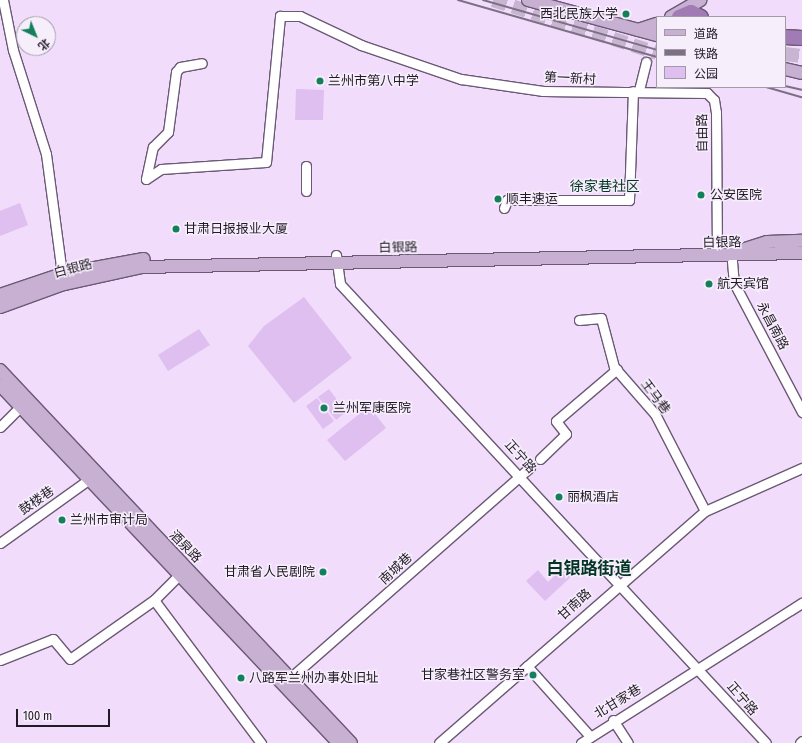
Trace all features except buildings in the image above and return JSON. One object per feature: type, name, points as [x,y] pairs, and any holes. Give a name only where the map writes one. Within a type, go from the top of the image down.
[{"type":"highway","points":[[681,16],[691,12],[699,16]]},
{"type":"highway","points":[[786,37],[802,38]]},
{"type":"main road","points":[[528,0],[656,35]]},
{"type":"main road","points":[[673,16],[700,0]]},
{"type":"main road","points":[[638,30],[656,24]]},
{"type":"main road","points":[[786,69],[802,73]]},
{"type":"main road","points":[[746,253],[767,242],[802,241]]},
{"type":"main road","name":"白银路","points":[[0,295],[62,274],[141,259],[336,259],[731,254],[802,249]]},
{"type":"main road","name":"白银路","points":[[0,307],[64,284],[142,267],[336,259],[717,250],[731,254]]},
{"type":"main road","name":"白银路","points":[[772,252],[802,253]]},
{"type":"main road","points":[[746,253],[802,257]]},
{"type":"main road","name":"酒泉路","points":[[0,370],[24,403],[88,480],[339,743]]},
{"type":"main road","name":"酒泉路","points":[[0,385],[24,403],[350,743]]},
{"type":"street","points":[[4,0],[13,50],[46,154],[62,274]]},
{"type":"street","name":"第一新村","points":[[202,62],[180,67],[176,72],[168,132],[153,148],[146,179],[160,170],[266,162],[280,16],[300,16],[369,48],[461,79],[543,91],[636,91]]},
{"type":"street","points":[[504,208],[507,200],[629,200],[636,91],[646,62]]},
{"type":"street","name":"自由路","points":[[636,91],[701,92],[714,100],[717,250]]},
{"type":"street","points":[[306,166],[306,191]]},
{"type":"street","name":"永昌南路","points":[[731,254],[734,283],[802,412]]},
{"type":"street","name":"正宁路","points":[[336,259],[340,284],[519,476],[617,585],[766,743]]},
{"type":"street","name":"王马巷","points":[[579,320],[600,318],[604,339],[617,369],[655,414],[705,511]]},
{"type":"street","points":[[540,459],[566,434],[556,421],[617,369]]},
{"type":"street","points":[[0,427],[24,403]]},
{"type":"street","name":"南城巷","points":[[289,679],[530,467]]},
{"type":"street","name":"甘南路","points":[[439,743],[617,585],[705,511],[802,468]]},
{"type":"street","name":"鼓楼巷","points":[[0,543],[88,480]]},
{"type":"street","name":"酒泉路","points":[[0,660],[53,639],[70,659],[154,600],[179,575]]},
{"type":"street","points":[[154,600],[260,743]]},
{"type":"street","points":[[699,671],[802,603]]},
{"type":"street","name":"北甘家巷","points":[[527,666],[589,735],[689,673],[699,671]]},
{"type":"street","points":[[613,720],[628,743]]},
{"type":"street","points":[[581,743],[589,735]]},
{"type":"green space","points":[[296,89],[324,90],[323,120],[295,120]]},
{"type":"green space","points":[[20,203],[28,225],[0,236],[0,211]]},
{"type":"green space","points":[[304,297],[352,358],[294,403],[248,346],[264,326]]},
{"type":"green space","points":[[199,329],[210,345],[168,371],[158,355]]},
{"type":"green space","points":[[329,389],[346,412],[336,420],[318,397]]},
{"type":"green space","points":[[317,398],[334,421],[323,429],[306,406]]},
{"type":"green space","points":[[369,406],[386,428],[345,461],[327,440]]},
{"type":"green space","points":[[566,565],[574,574],[545,601],[526,581],[538,570],[548,582]]},
{"type":"tunnel","points":[[493,0],[656,53]]},
{"type":"tunnel","points":[[786,54],[802,56]]},
{"type":"railway","points":[[458,0],[656,57]]},
{"type":"railway","points":[[483,0],[656,50]]},
{"type":"railway","points":[[786,86],[802,90]]},
{"type":"railway","points":[[770,88],[802,97]]},
{"type":"place","name":"西北民族大学","points":[[626,14]]},
{"type":"place","name":"兰州市第八中学","points":[[320,81]]},
{"type":"place","name":"公安医院","points":[[701,195]]},
{"type":"place","name":"顺丰速运","points":[[498,199]]},
{"type":"place","name":"甘肃日报报业大厦","points":[[176,229]]},
{"type":"place","name":"航天宾馆","points":[[709,284]]},
{"type":"place","name":"兰州军康医院","points":[[324,408]]},
{"type":"place","name":"丽枫酒店","points":[[559,497]]},
{"type":"place","name":"兰州市审计局","points":[[62,520]]},
{"type":"place","name":"甘肃省人民剧院","points":[[323,572]]},
{"type":"place","name":"甘家巷社区警务室","points":[[533,675]]},
{"type":"place","name":"八路军兰州办事处旧址","points":[[241,678]]},
{"type":"district","name":"徐家巷社区","points":[[605,187]]},
{"type":"district","name":"白银路街道","points":[[589,569]]}]
